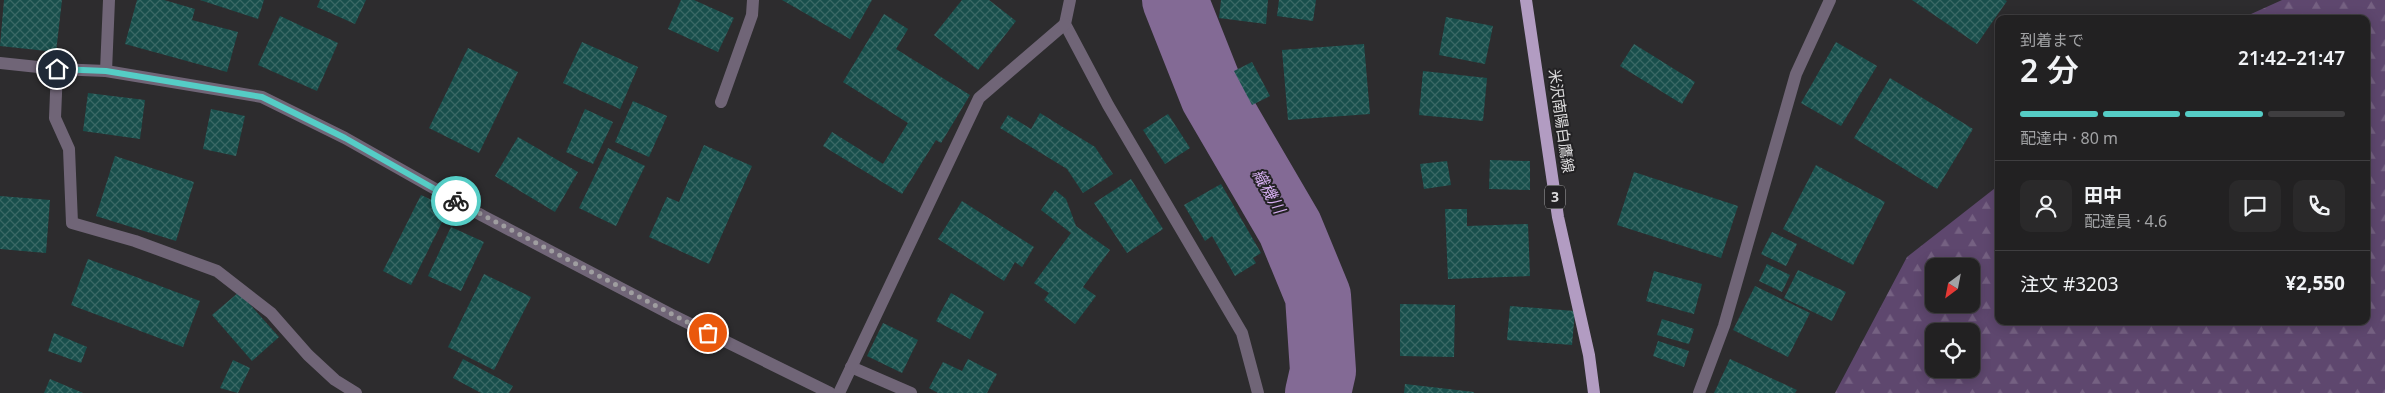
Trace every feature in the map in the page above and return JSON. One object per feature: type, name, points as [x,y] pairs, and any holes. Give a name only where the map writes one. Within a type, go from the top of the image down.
[{"type":"main road","name":"米沢南陽白鷹線","points":[[1526,0],[1558,217],[1590,355],[1594,393]]},
{"type":"street","points":[[106,71],[109,0]]},
{"type":"street","points":[[721,102],[752,15],[754,0]]},
{"type":"street","points":[[839,393],[979,98],[1065,24],[1070,0]]},
{"type":"street","points":[[1699,393],[1724,326],[1796,74],[1830,0]]},
{"type":"street","points":[[1065,24],[1108,105],[1242,333],[1258,393]]},
{"type":"street","points":[[0,63],[57,69],[106,71],[262,97],[345,138],[483,216],[674,316],[830,393]]},
{"type":"street","points":[[57,69],[55,118],[68,149],[72,223],[134,241],[217,271],[271,313],[308,355],[334,380],[356,393]]},
{"type":"street","points":[[852,367],[911,393]]},
{"type":"green space","points":[[2282,0],[2385,0],[2385,393],[1835,393],[1907,257],[1995,188],[1995,325],[2370,325],[2370,15],[2249,15]]},
{"type":"building","points":[[4,0],[62,0],[56,52],[0,46]]},
{"type":"building","points":[[137,0],[164,0],[195,9],[192,20],[238,32],[227,72],[125,44]]},
{"type":"building","points":[[200,0],[264,0],[258,19]]},
{"type":"building","points":[[320,0],[366,0],[355,24],[317,7]]},
{"type":"building","points":[[681,0],[694,0],[734,18],[718,52],[668,29]]},
{"type":"building","points":[[782,0],[872,0],[850,39]]},
{"type":"building","points":[[962,0],[989,0],[1016,21],[978,70],[934,35]]},
{"type":"building","points":[[1221,0],[1268,0],[1266,24],[1219,18]]},
{"type":"building","points":[[1279,0],[1316,0],[1313,21],[1277,16]]},
{"type":"building","points":[[1912,0],[2007,1],[1997,15],[1995,15],[1995,18],[1977,44]]},
{"type":"building","points":[[884,14],[908,29],[896,49],[970,95],[941,143],[936,140],[902,194],[823,146],[832,132],[883,164],[908,123],[843,82]]},
{"type":"building","points":[[280,16],[338,43],[317,91],[258,65]]},
{"type":"building","points":[[1446,17],[1493,26],[1485,64],[1439,55]]},
{"type":"building","points":[[582,42],[638,67],[620,109],[563,83]]},
{"type":"building","points":[[1836,42],[1877,66],[1841,126],[1801,103]]},
{"type":"building","points":[[1364,44],[1370,114],[1288,120],[1282,50]]},
{"type":"building","points":[[1634,44],[1695,82],[1682,104],[1620,66]]},
{"type":"building","points":[[468,48],[518,72],[479,153],[429,128]]},
{"type":"building","points":[[1252,62],[1270,96],[1252,105],[1234,71]]},
{"type":"building","points":[[1423,71],[1487,78],[1483,121],[1419,115]]},
{"type":"building","points":[[1890,78],[1973,129],[1937,189],[1854,138]]},
{"type":"building","points":[[88,93],[145,100],[140,139],[83,131]]},
{"type":"building","points":[[633,101],[667,116],[649,157],[615,142]]},
{"type":"building","points":[[211,109],[245,116],[236,156],[203,149]]},
{"type":"building","points":[[585,109],[613,122],[593,164],[566,152]]},
{"type":"building","points":[[1040,113],[1095,147],[1113,174],[1083,193],[1067,169],[1000,128],[1008,115],[1031,129]]},
{"type":"building","points":[[1168,114],[1190,148],[1165,164],[1143,130]]},
{"type":"building","points":[[518,137],[578,172],[555,212],[495,176]]},
{"type":"building","points":[[704,145],[752,166],[709,264],[649,237],[667,197],[679,202]]},
{"type":"building","points":[[608,148],[645,166],[616,226],[579,208]]},
{"type":"building","points":[[115,156],[194,182],[176,241],[96,216]]},
{"type":"building","points":[[1490,160],[1530,161],[1530,190],[1489,189]]},
{"type":"building","points":[[1447,161],[1451,185],[1424,189],[1420,164]]},
{"type":"building","points":[[1816,165],[1885,202],[1853,265],[1783,229]]},
{"type":"building","points":[[1634,172],[1738,206],[1721,258],[1617,225]]},
{"type":"building","points":[[1131,179],[1163,229],[1127,253],[1094,203]]},
{"type":"building","points":[[1221,184],[1261,253],[1253,258],[1256,263],[1235,276],[1212,236],[1205,241],[1184,205]]},
{"type":"building","points":[[1055,190],[1066,199],[1076,226],[1110,250],[1083,287],[1096,296],[1075,324],[1044,300],[1049,293],[1034,283],[1071,233],[1041,210]]},
{"type":"building","points":[[421,195],[449,208],[411,285],[383,271]]},
{"type":"building","points":[[0,196],[50,200],[46,253],[0,249]]},
{"type":"building","points":[[962,201],[1034,247],[1022,267],[1015,262],[1004,281],[938,239]]},
{"type":"building","points":[[1445,209],[1467,209],[1467,226],[1528,224],[1530,276],[1448,279]]},
{"type":"building","points":[[451,227],[484,242],[461,291],[428,276]]},
{"type":"building","points":[[1772,232],[1797,244],[1786,266],[1761,254]]},
{"type":"building","points":[[88,259],[200,301],[183,347],[71,305]]},
{"type":"building","points":[[1767,264],[1790,275],[1782,292],[1759,281]]},
{"type":"building","points":[[1798,270],[1846,292],[1832,321],[1784,298]]},
{"type":"building","points":[[1654,271],[1702,284],[1694,314],[1646,301]]},
{"type":"building","points":[[484,274],[531,297],[494,370],[448,347]]},
{"type":"building","points":[[1755,286],[1810,313],[1788,357],[1733,330]]},
{"type":"building","points":[[239,292],[279,337],[252,361],[212,315]]},
{"type":"building","points":[[951,293],[984,312],[970,339],[936,321]]},
{"type":"building","points":[[1400,304],[1455,305],[1454,357],[1400,356]]},
{"type":"building","points":[[1510,306],[1575,311],[1572,345],[1507,340]]},
{"type":"building","points":[[1662,319],[1694,329],[1689,344],[1657,335]]},
{"type":"building","points":[[883,323],[918,340],[902,373],[867,356]]},
{"type":"building","points":[[54,333],[87,347],[81,363],[48,351]]},
{"type":"building","points":[[1658,341],[1689,351],[1684,367],[1653,356]]},
{"type":"building","points":[[463,359],[513,386],[509,393],[481,393],[453,378]]},
{"type":"building","points":[[968,359],[997,374],[987,393],[938,393],[929,388],[943,362],[962,371]]},
{"type":"building","points":[[1730,359],[1797,390],[1795,393],[1714,393]]},
{"type":"building","points":[[233,360],[250,368],[238,393],[220,388]]},
{"type":"building","points":[[50,379],[83,393],[44,393]]},
{"type":"building","points":[[1405,384],[1474,392],[1474,393],[1404,393]]},
{"type":"waterway","name":"織機川","points":[[1175,0],[1213,96],[1290,228],[1318,296],[1323,371],[1318,393]]},
{"type":"way so far","points":[[456,201],[708,333]]},
{"type":"route","points":[[57,69],[106,71],[262,97],[345,138],[456,201]]}]
